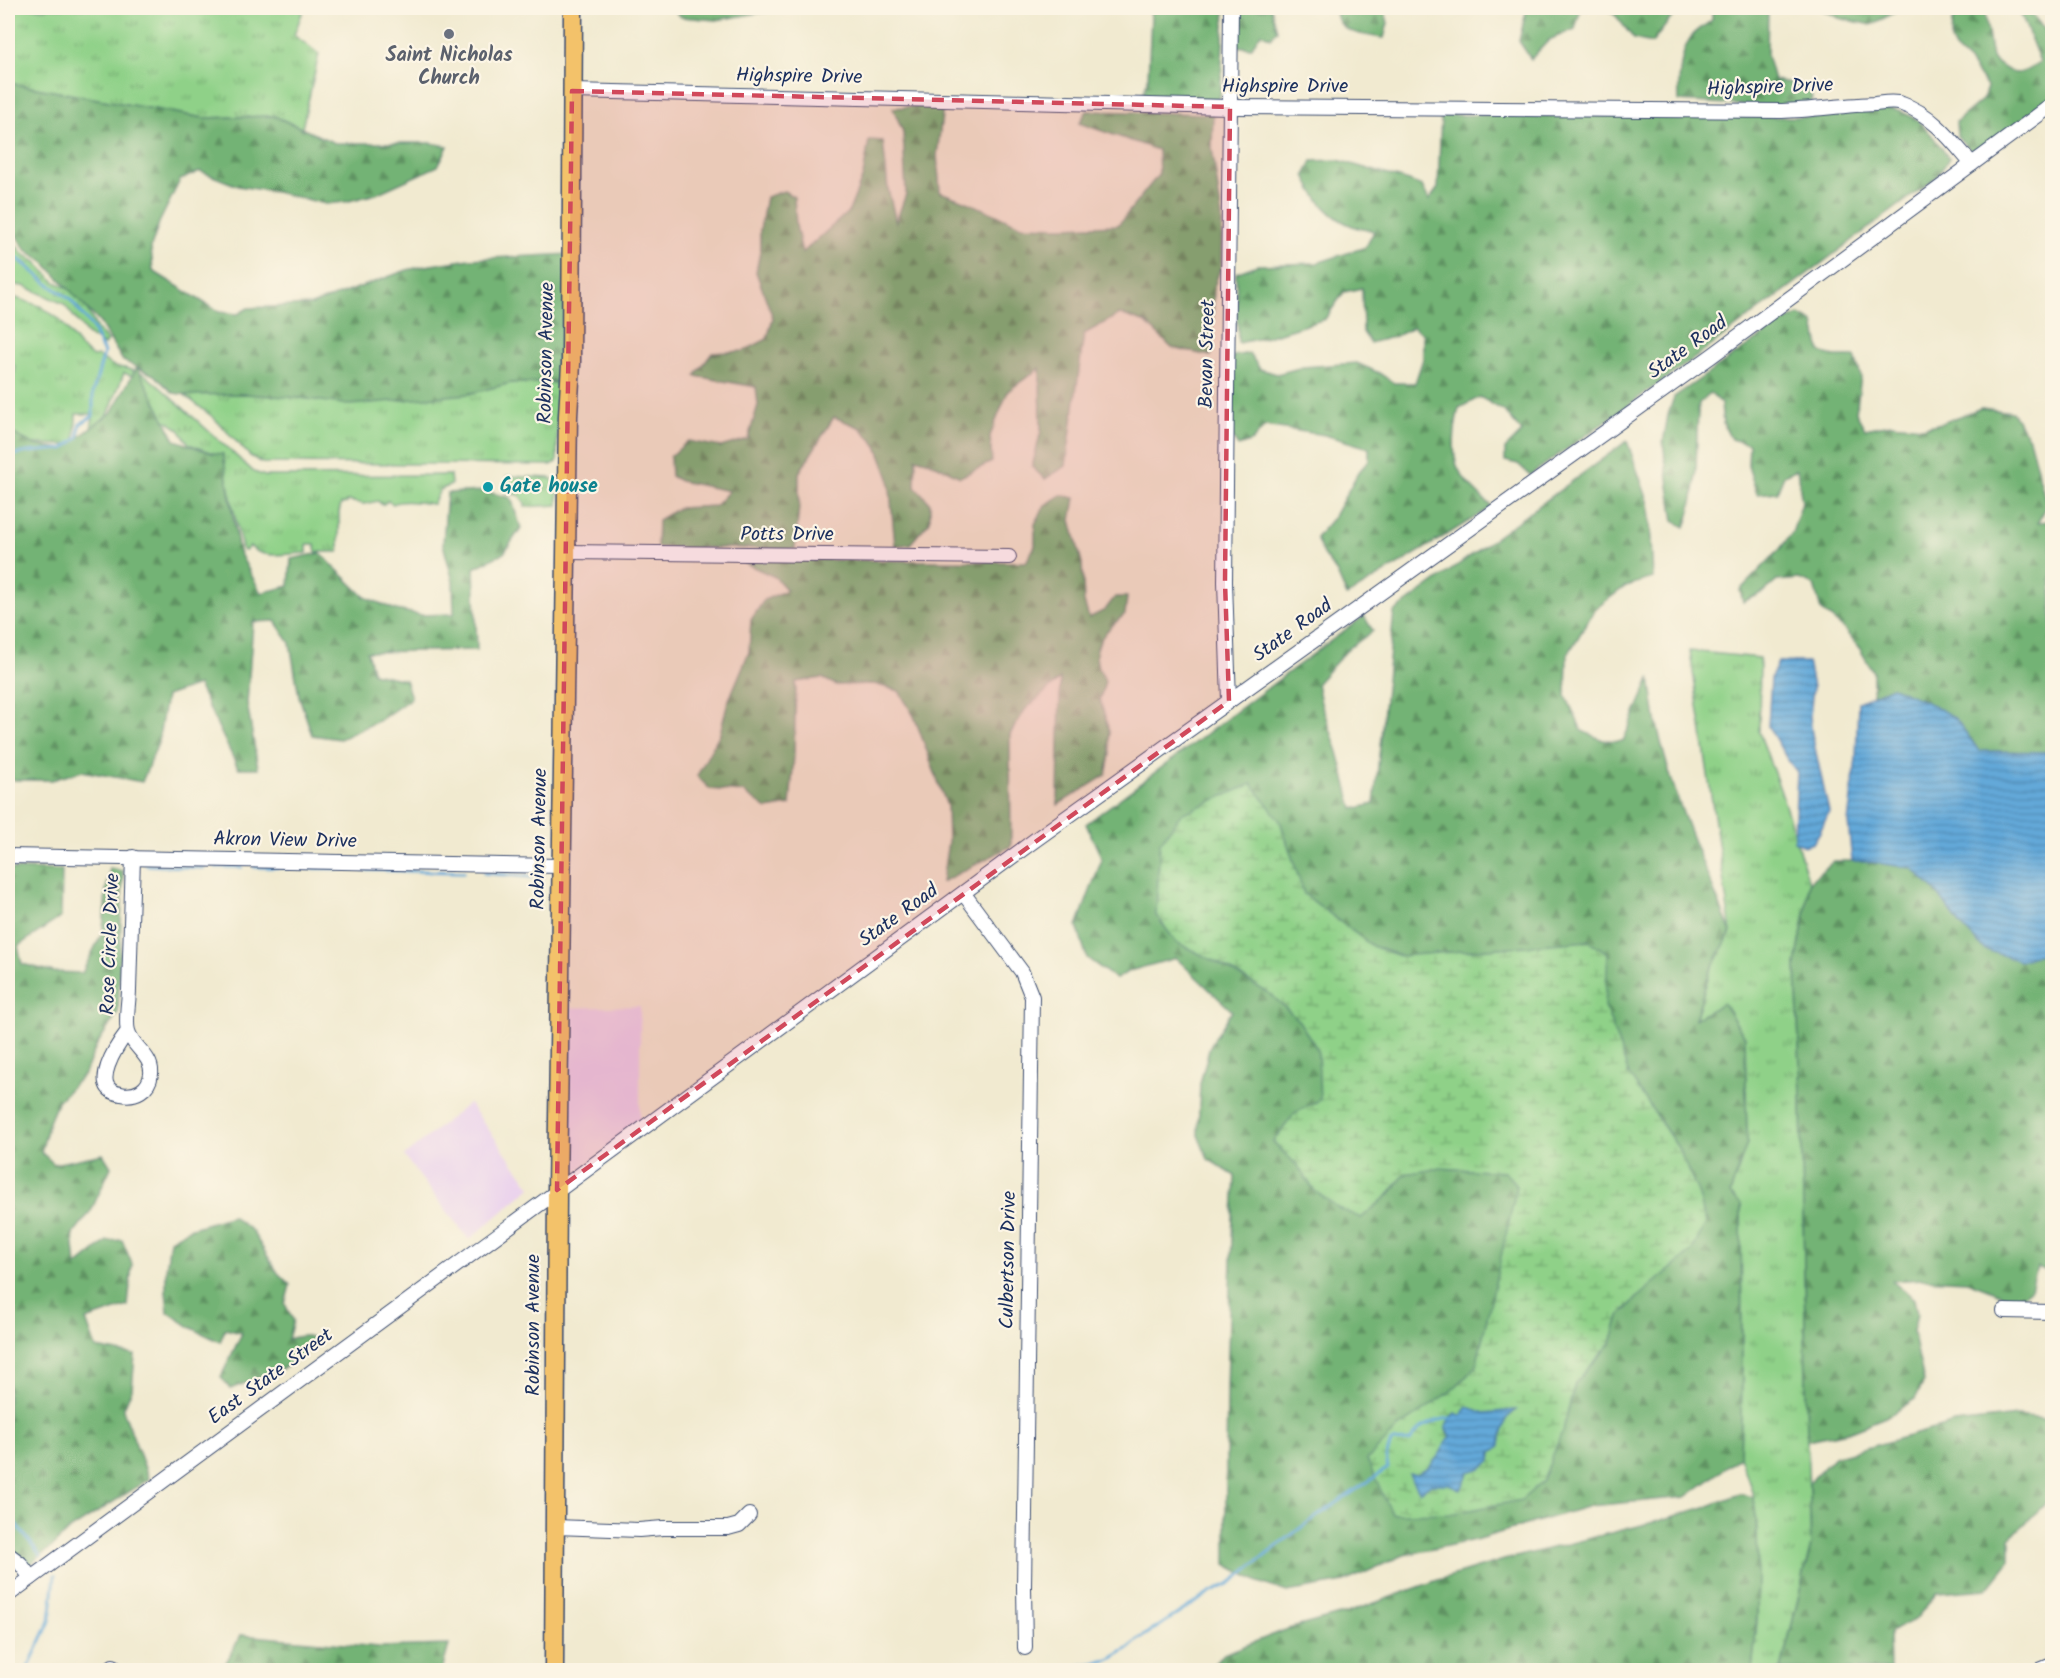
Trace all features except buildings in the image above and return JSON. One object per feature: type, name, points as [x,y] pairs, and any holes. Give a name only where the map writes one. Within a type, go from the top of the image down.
[{"type":"main road","name":"Robinson Avenue","points":[[554,1671],[557,1190],[570,364],[573,8]]},
{"type":"street","name":"Bevan Street","points":[[1229,701],[1225,571],[1231,8]]},
{"type":"street","name":"Highspire Drive","points":[[572,91],[1230,107],[1782,111],[1897,103],[1910,107],[1928,118],[1948,136],[1972,164]]},
{"type":"street","name":"State Road","points":[[557,1190],[1035,840],[1710,357],[2052,105]]},
{"type":"street","name":"Potts Drive","points":[[566,552],[1009,557]]},
{"type":"street","name":"Akron View Drive","points":[[8,856],[562,867]]},
{"type":"street","name":"Rose Circle Drive","points":[[128,1031],[133,857]]},
{"type":"street","name":"Culbertson Drive","points":[[964,894],[1022,972],[1032,997],[1025,1648]]},
{"type":"street","name":"East State Street","points":[[8,1595],[557,1190]]},
{"type":"street","points":[[2004,1311],[2052,1312]]},
{"type":"street","points":[[555,1527],[639,1530],[728,1528],[739,1525],[749,1515]]},
{"type":"street","points":[[8,1554],[20,1563],[31,1578]]},
{"type":"street","points":[[2040,1671],[2052,1665]]},
{"type":"highlighted area","points":[[572,91],[1230,107],[1225,582],[1229,701],[557,1190]]},
{"type":"shaded area","points":[[640,1006],[640,1123],[562,1183],[565,1008]]},
{"type":"shaded area","points":[[469,1103],[531,1187],[469,1240],[404,1156]]},
{"type":"green space","points":[[8,8],[304,8],[294,35],[319,54],[302,128],[274,116],[204,118],[8,83]]},
{"type":"green space","points":[[673,8],[789,8],[716,20],[681,17]]},
{"type":"green space","points":[[1149,8],[1225,8],[1220,97],[1215,101],[1153,99],[1143,94],[1148,79],[1151,16]]},
{"type":"green space","points":[[1236,8],[1271,8],[1277,30],[1271,38],[1261,33],[1251,48],[1236,46]]},
{"type":"green space","points":[[1336,8],[1384,8],[1388,23],[1384,38],[1352,32],[1345,28],[1337,17]]},
{"type":"green space","points":[[1527,8],[1581,8],[1575,29],[1549,40],[1531,59],[1519,41]]},
{"type":"green space","points":[[1606,8],[1684,8],[1672,17],[1652,43],[1634,39],[1617,17]]},
{"type":"green space","points":[[1712,8],[1768,8],[1767,55],[1774,80],[1797,84],[1811,92],[1812,103],[1786,108],[1679,101],[1680,76],[1685,48],[1695,33],[1712,20]]},
{"type":"green space","points":[[1819,8],[1903,8],[1871,25],[1839,18]]},
{"type":"green space","points":[[1970,8],[1984,8],[1992,58],[2015,73],[2026,71],[2040,62],[2019,9],[2029,11],[2052,38],[2052,98],[2002,134],[1972,152],[1957,136],[1956,122],[1983,99],[1987,87],[1951,41],[1952,21]]},
{"type":"green space","points":[[8,83],[204,118],[274,116],[335,143],[431,143],[448,146],[438,166],[376,194],[345,202],[326,204],[238,186],[200,171],[180,180],[159,223],[151,247],[153,271],[219,312],[238,314],[248,308],[311,305],[407,270],[425,266],[470,259],[571,254],[569,382],[511,383],[468,394],[350,405],[245,394],[173,393],[154,375],[138,368],[175,440],[212,453],[223,454],[239,552],[261,593],[289,586],[291,559],[320,553],[365,597],[396,610],[421,615],[454,614],[453,581],[443,544],[447,493],[483,491],[511,498],[521,528],[504,553],[474,568],[477,650],[367,652],[373,673],[405,680],[411,698],[380,720],[340,739],[312,735],[299,696],[290,643],[275,621],[253,622],[247,703],[258,768],[238,768],[198,685],[166,696],[158,743],[142,782],[82,771],[52,780],[8,780],[8,431],[35,445],[63,449],[111,413],[137,367],[123,361],[100,323],[45,263],[25,249],[8,222]]},
{"type":"green space","points":[[943,107],[937,155],[940,192],[1022,226],[1118,225],[1159,174],[1158,150],[1079,123],[1087,111],[1213,114],[1212,148],[1222,218],[1221,266],[1214,287],[1211,356],[1172,348],[1146,323],[1120,314],[1084,334],[1066,466],[1045,479],[1032,467],[1041,431],[1040,368],[1008,391],[990,436],[992,462],[960,477],[930,462],[916,458],[915,486],[930,503],[930,521],[910,544],[895,546],[889,478],[877,446],[861,428],[834,417],[799,473],[795,549],[657,547],[658,520],[679,508],[715,506],[729,491],[680,481],[671,476],[670,457],[688,441],[721,447],[748,439],[758,405],[756,387],[695,376],[712,353],[744,351],[767,339],[773,318],[756,272],[766,197],[784,191],[794,197],[796,225],[802,253],[849,211],[863,176],[869,140],[883,141],[888,189],[896,222],[906,194],[903,132],[893,108]]},
{"type":"green space","points":[[1861,108],[1903,112],[1919,122],[1949,158],[1937,177],[1696,357],[1530,475],[1518,464],[1505,461],[1505,449],[1522,432],[1504,411],[1480,397],[1459,408],[1454,438],[1458,468],[1473,489],[1492,507],[1347,596],[1337,573],[1323,554],[1316,538],[1333,518],[1358,473],[1369,460],[1369,448],[1325,435],[1265,426],[1252,441],[1238,446],[1232,436],[1233,356],[1249,353],[1260,369],[1277,374],[1303,367],[1357,363],[1394,383],[1415,383],[1423,359],[1423,334],[1413,327],[1396,336],[1370,343],[1363,332],[1362,288],[1344,292],[1325,319],[1267,337],[1238,343],[1236,273],[1257,265],[1317,263],[1366,247],[1374,231],[1346,223],[1324,207],[1313,192],[1305,175],[1312,161],[1338,160],[1409,181],[1422,186],[1429,200],[1438,188],[1441,115],[1812,117]]},
{"type":"green space","points":[[8,236],[23,254],[36,262],[55,282],[79,293],[97,329],[108,341],[104,345],[87,334],[64,304],[24,286],[8,284]]},
{"type":"green space","points":[[8,297],[40,306],[59,319],[81,348],[93,357],[98,356],[115,367],[144,374],[254,472],[265,476],[450,475],[451,485],[440,490],[433,504],[407,502],[393,504],[388,501],[382,505],[378,501],[364,504],[347,501],[341,504],[339,552],[316,552],[315,544],[307,544],[307,553],[268,554],[261,553],[250,546],[245,551],[242,549],[222,456],[189,444],[178,428],[154,409],[135,377],[124,373],[109,412],[93,430],[91,414],[76,414],[75,440],[68,445],[8,443],[8,380],[10,375],[14,374],[16,367],[11,364],[12,361],[8,360]]},
{"type":"green space","points":[[1799,315],[1814,323],[1820,352],[1836,357],[1855,357],[1861,376],[1856,413],[1865,429],[1891,424],[1923,427],[1942,423],[1981,408],[2012,412],[2029,438],[2047,506],[2038,522],[2052,521],[2052,752],[1979,751],[1956,719],[1892,687],[1873,695],[1873,672],[1860,649],[1843,628],[1821,610],[1814,585],[1799,579],[1777,581],[1765,591],[1743,602],[1740,590],[1780,549],[1792,533],[1802,503],[1797,469],[1784,475],[1777,492],[1757,494],[1748,466],[1749,444],[1731,439],[1723,424],[1721,404],[1710,393],[1699,403],[1695,481],[1690,512],[1685,527],[1674,521],[1663,443],[1674,397],[1783,322]]},
{"type":"green space","points":[[511,383],[558,383],[557,462],[551,465],[262,463],[250,456],[214,418],[173,386],[468,394]]},
{"type":"green space","points":[[1627,441],[1649,504],[1653,578],[1626,586],[1595,609],[1567,656],[1566,696],[1582,731],[1603,740],[1623,741],[1650,679],[1655,716],[1672,781],[1731,932],[1710,971],[1695,1019],[1723,1003],[1745,1037],[1747,1143],[1730,1194],[1741,1204],[1740,1457],[1686,1497],[1590,1506],[1475,1540],[1404,1555],[1344,1582],[1287,1592],[1258,1582],[1226,1564],[1230,1273],[1235,1176],[1208,1159],[1198,1135],[1200,1083],[1210,1046],[1232,1011],[1176,958],[1129,971],[1116,979],[1087,958],[1077,926],[1102,859],[1086,824],[1364,616],[1373,631],[1348,649],[1317,683],[1353,809],[1374,804],[1394,612]],"holes":[[[1280,821],[1304,894],[1372,946],[1400,956],[1589,941],[1607,953],[1605,1006],[1629,1075],[1678,1148],[1641,1294],[1619,1316],[1611,1343],[1575,1383],[1564,1426],[1398,1428],[1449,1393],[1476,1367],[1518,1186],[1505,1172],[1441,1168],[1404,1174],[1392,1192],[1361,1218],[1315,1191],[1297,1165],[1273,1142],[1295,1113],[1320,1100],[1318,1050],[1299,1021],[1272,995],[1218,963],[1176,942],[1156,915],[1160,843]]]},
{"type":"green space","points":[[507,476],[550,478],[558,484],[558,505],[525,507],[519,495],[506,493]]},
{"type":"green space","points":[[1061,495],[1075,498],[1071,520],[1082,563],[1084,602],[1089,618],[1105,610],[1115,597],[1127,597],[1125,614],[1104,635],[1096,655],[1105,681],[1100,699],[1109,731],[1110,755],[1106,775],[1058,805],[1060,679],[1025,710],[1010,734],[1011,846],[942,882],[948,842],[947,806],[914,716],[899,691],[874,684],[836,685],[822,678],[796,682],[790,805],[767,809],[743,792],[710,789],[697,776],[720,733],[728,702],[749,652],[751,620],[764,600],[787,590],[775,577],[736,559],[1026,562],[1035,546],[1035,524],[1045,505]]},
{"type":"green space","points":[[1690,651],[1760,658],[1759,732],[1781,792],[1809,882],[1796,965],[1811,1545],[1781,1670],[1752,1670],[1757,1622],[1757,1530],[1754,1497],[1740,1457],[1741,1205],[1730,1194],[1747,1143],[1745,1037],[1723,1004],[1695,1020],[1710,971],[1731,932]]},
{"type":"green space","points":[[1252,784],[1280,821],[1304,894],[1372,946],[1400,956],[1589,941],[1608,953],[1605,1006],[1629,1075],[1678,1148],[1698,1192],[1706,1223],[1692,1251],[1641,1294],[1619,1316],[1611,1343],[1575,1383],[1564,1426],[1543,1481],[1521,1500],[1455,1513],[1392,1514],[1367,1460],[1398,1428],[1449,1393],[1476,1367],[1517,1186],[1505,1172],[1441,1168],[1405,1174],[1387,1196],[1361,1218],[1340,1209],[1315,1191],[1297,1165],[1273,1142],[1295,1113],[1320,1100],[1318,1050],[1299,1021],[1272,995],[1218,963],[1176,942],[1156,915],[1160,843],[1181,814]]},
{"type":"green space","points":[[1834,861],[1864,861],[1912,868],[1936,891],[1960,924],[1984,949],[2046,952],[2052,950],[2052,1273],[2037,1267],[2031,1289],[2016,1300],[1967,1281],[1924,1279],[1892,1281],[1914,1299],[1917,1314],[1913,1331],[1924,1382],[1915,1399],[1888,1416],[1848,1432],[1807,1440],[1801,1094],[1796,964],[1809,882]]},
{"type":"green space","points":[[110,868],[123,871],[118,1012],[96,1046],[85,1073],[58,1101],[49,1122],[41,1152],[54,1164],[103,1154],[111,1167],[91,1211],[73,1234],[76,1266],[107,1241],[122,1240],[132,1264],[128,1306],[86,1320],[96,1348],[135,1355],[132,1389],[123,1410],[149,1479],[68,1531],[25,1568],[8,1554],[8,869],[62,870],[61,917],[18,946],[22,964],[54,972],[82,973],[103,931]]},
{"type":"green space","points":[[232,1216],[252,1231],[278,1273],[290,1285],[285,1304],[293,1320],[288,1339],[308,1336],[319,1344],[288,1366],[230,1389],[221,1377],[242,1333],[225,1329],[220,1342],[190,1327],[168,1312],[166,1270],[170,1240],[189,1229]]},
{"type":"green space","points":[[2017,1416],[2052,1420],[2052,1503],[2045,1504],[2010,1538],[2010,1560],[1987,1589],[1937,1593],[1915,1620],[1889,1632],[1890,1670],[1781,1670],[1811,1545],[1809,1483],[1834,1457],[1955,1423]]},
{"type":"green space","points":[[1740,1494],[1754,1497],[1756,1518],[1758,1584],[1752,1670],[1208,1670],[1224,1654],[1288,1629],[1347,1613],[1438,1580],[1504,1560],[1658,1521]]},
{"type":"green space","points":[[241,1635],[379,1647],[449,1645],[442,1670],[222,1670]]},
{"type":"water","points":[[1778,662],[1808,662],[1813,687],[1810,716],[1812,734],[1829,812],[1813,843],[1804,846],[1794,841],[1797,772],[1768,726],[1771,678]]},
{"type":"water","points":[[1892,687],[1935,706],[1956,719],[1979,751],[2052,752],[2052,950],[2020,961],[1984,949],[1960,924],[1936,891],[1912,868],[1852,861],[1848,822],[1856,758],[1858,702]]},
{"type":"water","points":[[1468,1407],[1485,1413],[1516,1410],[1506,1419],[1500,1446],[1492,1452],[1491,1461],[1481,1468],[1468,1472],[1460,1489],[1449,1484],[1431,1484],[1420,1492],[1409,1474],[1417,1474],[1429,1468],[1451,1436],[1446,1428],[1451,1418],[1456,1413],[1461,1416]]},
{"type":"waterway","points":[[8,250],[48,284],[70,299],[92,327],[104,353],[93,392],[93,416],[80,424],[78,438],[63,449],[8,456]]},
{"type":"waterway","points":[[146,865],[204,868]]},
{"type":"waterway","points":[[216,867],[242,867]]},
{"type":"waterway","points":[[254,867],[352,869]]},
{"type":"waterway","points":[[363,870],[464,872]]},
{"type":"waterway","points":[[484,873],[543,878]]},
{"type":"waterway","points":[[139,894],[139,915]]},
{"type":"waterway","points":[[1059,1670],[1109,1660],[1210,1593],[1229,1584],[1303,1526],[1388,1468],[1386,1458],[1391,1442],[1410,1441],[1428,1424],[1451,1418]]},
{"type":"waterway","points":[[8,1516],[41,1556]]},
{"type":"waterway","points":[[27,1670],[50,1621],[55,1575]]},
{"type":"place","name":"Saint Nicholas Church","points":[[449,34]]},
{"type":"place","name":"Gate house","points":[[488,487]]}]
